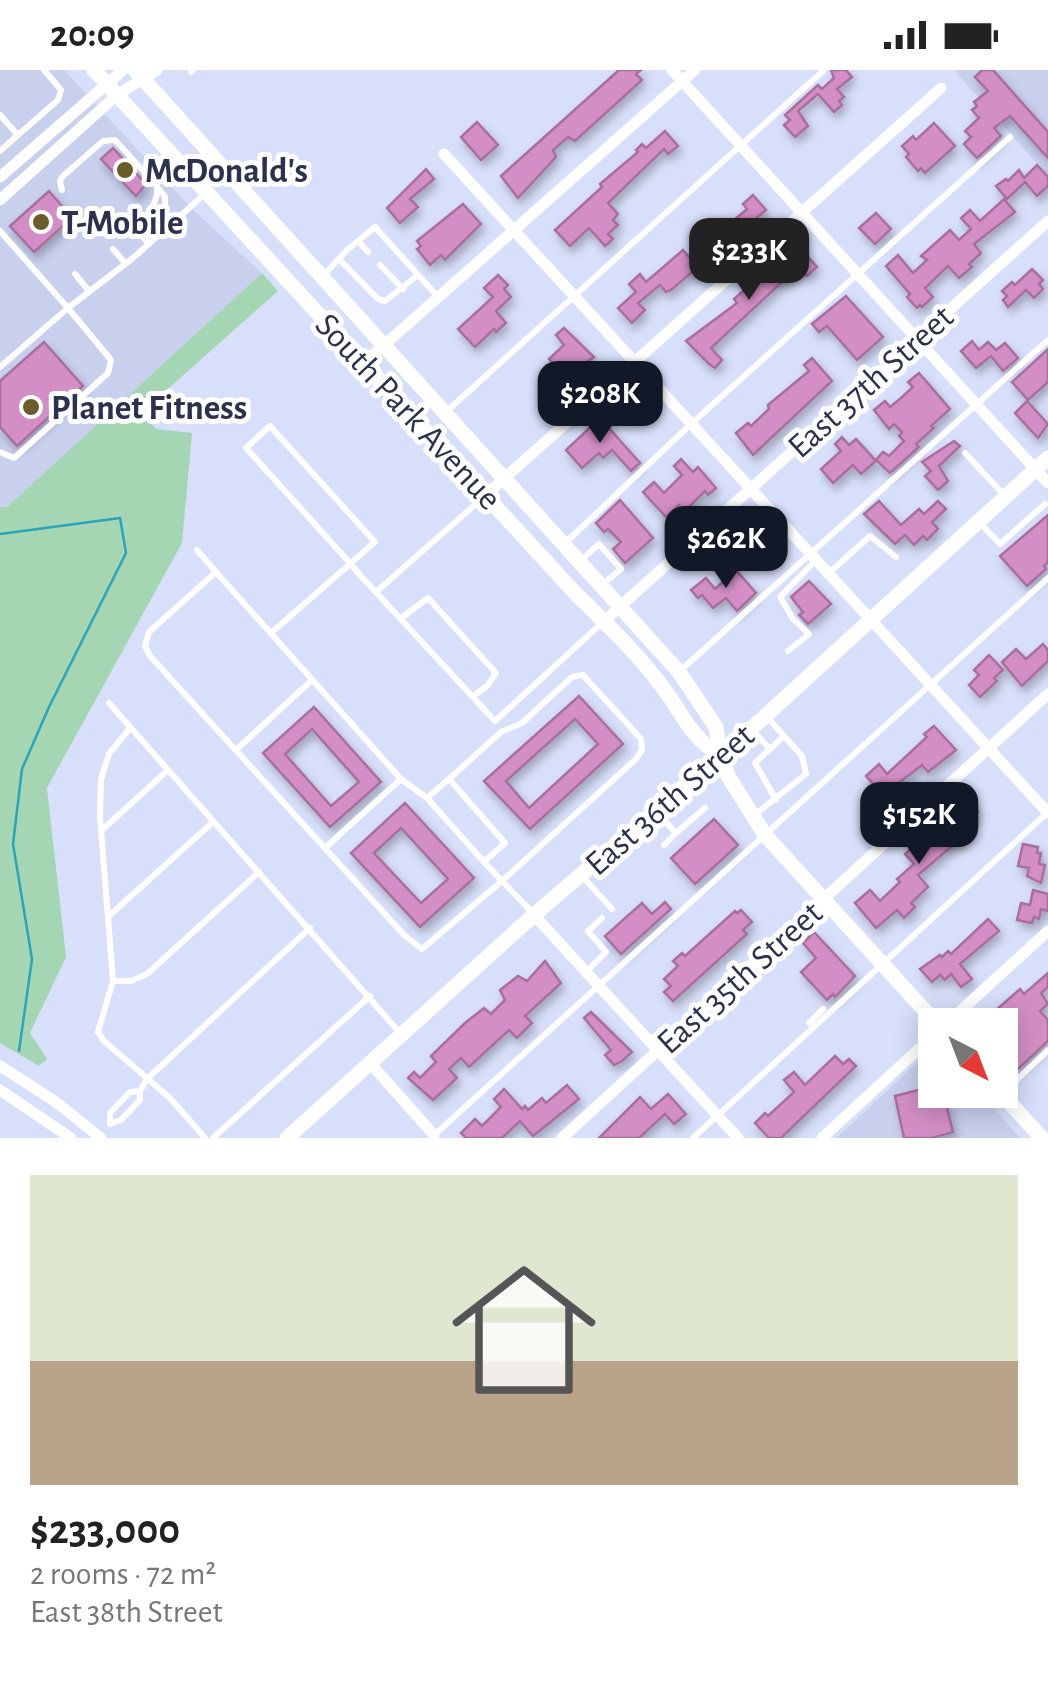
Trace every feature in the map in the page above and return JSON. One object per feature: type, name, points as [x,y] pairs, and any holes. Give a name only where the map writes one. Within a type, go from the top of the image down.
[{"type":"main road","name":"South Park Avenue","points":[[145,73],[321,278],[679,672],[716,727],[728,776],[765,835],[926,1008]]},
{"type":"main road","name":"South Park Avenue","points":[[104,89],[207,192],[487,494],[576,596],[604,621],[663,687],[698,741],[720,755]]},
{"type":"main road","name":"East 36th Street","points":[[288,1138],[534,914],[766,716],[1042,464]]},
{"type":"main road","points":[[1015,1108],[1042,1138]]},
{"type":"street","points":[[0,200],[123,70]]},
{"type":"street","points":[[672,70],[976,404],[1042,464],[1048,483]]},
{"type":"street","points":[[364,362],[695,70]]},
{"type":"street","points":[[0,178],[104,89],[145,73]]},
{"type":"street","points":[[487,494],[941,88]]},
{"type":"street","points":[[444,154],[1048,813]]},
{"type":"street","name":"East 37th Street","points":[[604,621],[1048,221]]},
{"type":"street","name":"East 35th Street","points":[[562,1138],[1048,694]]},
{"type":"street","points":[[534,914],[738,1138]]},
{"type":"street","points":[[961,1008],[1048,932]]},
{"type":"street","points":[[822,1138],[918,1050]]},
{"type":"street","points":[[370,1064],[433,1137]]},
{"type":"street","points":[[0,1066],[56,1102],[100,1137]]},
{"type":"street","points":[[0,1090],[70,1138]]},
{"type":"lane","points":[[0,151],[58,100],[61,93],[44,70]]},
{"type":"lane","points":[[443,414],[824,70]]},
{"type":"lane","points":[[0,114],[18,135]]},
{"type":"lane","points":[[563,544],[1010,137]]},
{"type":"lane","points":[[62,190],[60,181],[78,163],[103,141],[115,140],[157,186],[157,196],[135,228],[149,244]]},
{"type":"lane","points":[[0,367],[207,192]]},
{"type":"lane","points":[[321,278],[375,227],[438,298]]},
{"type":"lane","points":[[0,231],[110,360],[108,373],[14,458],[0,452]]},
{"type":"lane","points":[[358,242],[368,252]]},
{"type":"lane","points":[[114,249],[126,264]]},
{"type":"lane","points":[[340,260],[378,300],[385,302],[418,275]]},
{"type":"lane","points":[[380,266],[402,289]]},
{"type":"lane","points":[[75,274],[89,291]]},
{"type":"lane","points":[[679,672],[814,556],[1048,340]]},
{"type":"lane","points":[[272,634],[350,564],[375,542],[270,426],[246,448],[350,564],[473,696],[501,732]]},
{"type":"lane","points":[[965,452],[1006,496]]},
{"type":"lane","points":[[376,592],[487,494]]},
{"type":"lane","points":[[978,521],[1000,544],[1045,504]]},
{"type":"lane","points":[[829,573],[870,536],[896,558]]},
{"type":"lane","points":[[580,561],[599,544],[621,569],[602,585]]},
{"type":"lane","points":[[196,550],[401,780],[427,798],[534,914]]},
{"type":"lane","points":[[788,651],[809,634],[793,619],[780,597],[814,556]]},
{"type":"lane","points":[[216,572],[150,632],[145,646],[150,656],[404,935],[422,949],[628,766],[642,750],[641,739],[582,676],[572,677],[522,723],[501,732],[427,798]]},
{"type":"lane","points":[[433,1137],[1048,578]]},
{"type":"lane","points":[[400,618],[428,598],[496,673],[473,696]]},
{"type":"lane","points":[[495,721],[604,621]]},
{"type":"lane","points":[[236,750],[312,680]]},
{"type":"lane","points":[[108,703],[402,1035]]},
{"type":"lane","points":[[752,816],[806,774],[802,756],[766,716]]},
{"type":"lane","points":[[130,728],[109,754],[100,778],[113,982],[98,1032],[104,1042],[170,1098],[205,1138]]},
{"type":"lane","points":[[751,729],[770,749]]},
{"type":"lane","points":[[776,800],[755,763],[784,736]]},
{"type":"lane","points":[[101,831],[168,770]]},
{"type":"lane","points":[[448,779],[505,842],[484,862]]},
{"type":"lane","points":[[326,847],[401,780]]},
{"type":"lane","points":[[664,844],[705,808]]},
{"type":"lane","points":[[655,810],[676,833]]},
{"type":"lane","points":[[693,1138],[1048,813]]},
{"type":"lane","points":[[109,916],[212,822]]},
{"type":"lane","points":[[113,982],[131,982],[157,966],[260,872]]},
{"type":"lane","points":[[581,874],[612,909]]},
{"type":"lane","points":[[586,972],[606,952],[588,931],[602,918]]},
{"type":"lane","points":[[100,1137],[140,1100],[140,1090],[147,1079],[310,928]]},
{"type":"lane","points":[[213,1138],[370,996]]},
{"type":"lane","points":[[808,1023],[823,1009]]},
{"type":"lane","points":[[1018,1076],[1048,1050]]},
{"type":"lane","points":[[110,1124],[110,1112],[130,1092],[140,1090]]},
{"type":"lane","points":[[120,1103],[128,1112]]},
{"type":"shaded area","points":[[0,70],[64,70],[195,212],[262,273],[7,507],[0,507]]},
{"type":"shaded area","points":[[954,70],[1048,70],[1048,176]]},
{"type":"shaded area","points":[[918,1062],[918,1108],[994,1108],[1020,1138],[836,1138]]},
{"type":"green space","points":[[262,273],[278,291],[141,413],[156,429],[192,433],[182,543],[47,788],[66,957],[30,1033],[47,1059],[39,1066],[0,1043],[0,507],[7,507]]},
{"type":"building","points":[[619,70],[641,70],[636,74],[642,80],[575,141],[568,137],[553,150],[556,157],[518,198],[501,176]]},
{"type":"building","points":[[831,70],[846,70],[852,77],[837,89],[844,97],[839,101],[842,105],[834,112],[818,94],[798,111],[808,126],[795,137],[784,125],[790,120],[785,115],[818,85],[822,89],[834,78]]},
{"type":"building","points":[[982,70],[993,70],[1048,132],[1048,158],[1010,116],[994,128],[1001,136],[977,158],[964,144],[971,137],[965,131],[979,118],[972,110],[977,106],[974,102],[988,91],[975,77]]},
{"type":"building","points":[[477,122],[498,145],[481,160],[461,137]]},
{"type":"building","points":[[934,123],[955,146],[925,173],[906,157],[909,154],[902,146],[913,136],[916,140]]},
{"type":"building","points":[[665,131],[678,146],[668,154],[664,149],[608,203],[618,214],[613,220],[618,225],[608,234],[613,239],[605,246],[589,228],[570,246],[555,230],[642,144],[646,148]]},
{"type":"building","name":"McDonald's","points":[[113,148],[146,184],[136,196],[101,159]]},
{"type":"building","points":[[1037,165],[1048,177],[1048,186],[1037,196],[1025,182],[1007,199],[996,186],[1019,170],[1024,178]]},
{"type":"building","points":[[426,169],[434,179],[410,199],[418,207],[400,223],[387,208]]},
{"type":"building","name":"T-Mobile","points":[[49,191],[72,218],[34,252],[10,226]]},
{"type":"building","points":[[753,195],[766,210],[748,225],[751,228],[742,236],[739,232],[671,290],[666,292],[660,285],[638,303],[645,310],[632,323],[618,308],[636,292],[629,284],[640,274],[646,282],[683,250],[689,257],[713,236],[707,230],[719,220],[726,227],[747,209],[743,204]]},
{"type":"building","points":[[1004,199],[1015,212],[974,244],[981,253],[969,264],[972,267],[959,278],[948,266],[925,288],[933,297],[917,308],[886,266],[898,255],[913,273],[927,260],[921,256],[950,230],[959,240],[971,229],[961,218],[970,210],[980,221]]},
{"type":"building","points":[[463,204],[481,224],[445,260],[441,255],[430,265],[417,249],[421,246],[417,241]]},
{"type":"building","points":[[876,213],[891,229],[875,244],[859,228]]},
{"type":"building","points":[[797,245],[817,267],[807,276],[801,269],[784,280],[711,348],[722,360],[715,368],[709,364],[686,341],[737,303],[734,299]]},
{"type":"building","points":[[1032,269],[1043,280],[1039,284],[1043,289],[1034,298],[1026,290],[1008,307],[1002,291]]},
{"type":"building","points":[[498,275],[508,285],[504,289],[511,297],[496,311],[506,323],[475,347],[458,329],[493,297],[484,288]]},
{"type":"building","points":[[846,296],[883,337],[857,360],[827,326],[819,332],[812,324]]},
{"type":"building","points":[[564,328],[594,357],[566,377],[549,359],[564,345],[556,335]]},
{"type":"building","points":[[972,341],[979,350],[988,342],[996,350],[1005,343],[1018,358],[1003,371],[991,356],[976,368],[961,351]]},
{"type":"building","name":"Planet Fitness","points":[[44,342],[83,386],[17,446],[0,427],[0,381]]},
{"type":"building","points":[[1048,349],[1048,382],[1028,400],[1012,382]]},
{"type":"building","points":[[812,358],[832,381],[753,455],[736,433],[748,423],[751,426],[769,409],[768,405],[809,371],[804,365]]},
{"type":"building","points":[[919,373],[950,409],[916,444],[919,447],[890,473],[876,460],[883,452],[889,456],[904,441],[899,436],[902,432],[894,424],[889,429],[874,410],[885,401],[890,407],[901,398],[913,387],[908,382]]},
{"type":"building","points":[[1027,401],[1048,424],[1038,438],[1015,413]]},
{"type":"building","points":[[600,418],[640,463],[631,471],[612,450],[603,458],[599,453],[582,468],[566,450]]},
{"type":"building","points":[[842,437],[849,445],[856,439],[876,461],[861,474],[853,465],[833,483],[821,469],[841,451],[835,444]]},
{"type":"building","points":[[954,441],[960,446],[939,466],[948,481],[938,490],[925,476],[931,471],[922,462]]},
{"type":"building","points":[[681,459],[693,472],[698,467],[716,488],[708,495],[705,491],[685,511],[679,505],[666,517],[643,492],[654,482],[664,493],[682,475],[674,466]]},
{"type":"building","points":[[620,500],[653,538],[625,563],[613,549],[621,542],[596,523]]},
{"type":"building","points":[[879,501],[901,525],[919,509],[924,514],[938,501],[946,509],[932,522],[938,529],[927,540],[923,536],[914,545],[905,535],[895,544],[864,514]]},
{"type":"building","points":[[1048,515],[1046,569],[1027,586],[1000,556]]},
{"type":"building","points":[[736,570],[756,593],[737,611],[726,598],[713,608],[702,595],[698,598],[691,590],[706,578],[715,589]]},
{"type":"building","points":[[809,581],[831,604],[808,624],[791,597]]},
{"type":"building","points":[[1043,644],[1048,650],[1048,661],[1022,686],[1002,662],[1016,649],[1026,659]]},
{"type":"building","points":[[989,655],[1003,670],[980,697],[969,685],[979,675],[974,670]]},
{"type":"building","points":[[579,696],[623,744],[530,829],[484,781]],"holes":[[[575,719],[598,744],[529,808],[506,781]]]},
{"type":"building","points":[[314,707],[381,782],[330,827],[263,753]],"holes":[[[312,729],[359,782],[331,806],[285,754]]]},
{"type":"building","points":[[934,726],[956,750],[928,772],[922,765],[883,795],[866,776],[879,764],[887,774]]},
{"type":"building","points":[[966,799],[978,812],[965,826],[970,831],[918,875],[928,887],[911,903],[915,907],[904,918],[897,910],[876,928],[855,903],[870,890],[880,901],[914,864],[905,854]]},
{"type":"building","points":[[405,803],[474,878],[420,927],[351,853]],"holes":[[[401,828],[448,879],[421,903],[374,853]]]},
{"type":"building","points":[[714,819],[738,845],[695,884],[671,858]]},
{"type":"building","points":[[1023,844],[1038,847],[1037,853],[1041,853],[1039,864],[1045,865],[1041,883],[1027,876],[1029,868],[1018,866]]},
{"type":"building","points":[[1033,890],[1048,894],[1048,911],[1041,909],[1039,919],[1034,917],[1032,923],[1017,920],[1021,903],[1030,905]]},
{"type":"building","points":[[665,902],[671,909],[621,954],[605,936],[642,903],[652,914]]},
{"type":"building","points":[[741,910],[752,922],[743,930],[747,934],[673,1001],[664,992],[671,986],[664,979],[678,966],[673,961],[682,953],[685,956],[735,911]]},
{"type":"building","points":[[988,919],[999,931],[960,964],[972,979],[961,987],[951,974],[945,980],[940,975],[932,982],[920,969],[948,951],[951,954]]},
{"type":"building","points":[[814,932],[855,976],[827,1000],[801,972],[816,958],[803,943]]},
{"type":"building","points":[[545,961],[561,983],[525,1016],[532,1023],[517,1038],[509,1030],[469,1067],[461,1058],[449,1069],[457,1078],[433,1100],[408,1078],[414,1072],[420,1078],[436,1062],[431,1056],[465,1023],[484,1008],[491,1014],[505,1000],[500,990],[518,976],[527,981]]},
{"type":"building","points":[[1048,973],[1048,987],[1041,993],[1048,1004],[1040,1011],[1048,1020],[1048,1041],[1018,1069],[1018,1008],[998,1008],[1020,989],[1024,994]]},
{"type":"building","points":[[591,1012],[632,1052],[622,1061],[614,1065],[605,1055],[611,1050],[584,1018]]},
{"type":"building","points":[[835,1056],[843,1064],[849,1059],[856,1066],[781,1138],[769,1138],[755,1123],[794,1092],[784,1080],[794,1072],[805,1085]]},
{"type":"building","points":[[567,1085],[579,1099],[533,1136],[520,1121],[502,1138],[466,1138],[461,1133],[475,1119],[482,1126],[501,1107],[494,1099],[504,1089],[522,1109],[525,1106],[528,1110],[542,1098],[546,1103]]},
{"type":"building","points":[[918,1090],[918,1108],[947,1108],[953,1132],[932,1138],[904,1138],[895,1096]]},
{"type":"building","points":[[668,1094],[686,1114],[674,1124],[665,1114],[639,1138],[599,1138],[640,1097],[651,1109]]},
{"type":"waterway","points":[[0,534],[120,518],[126,553],[22,769],[13,844],[32,959],[19,1051]]},
{"type":"place","name":"McDonald's","points":[[125,170]]},
{"type":"place","name":"T-Mobile","points":[[41,222]]},
{"type":"place","name":"Planet Fitness","points":[[31,407]]}]
